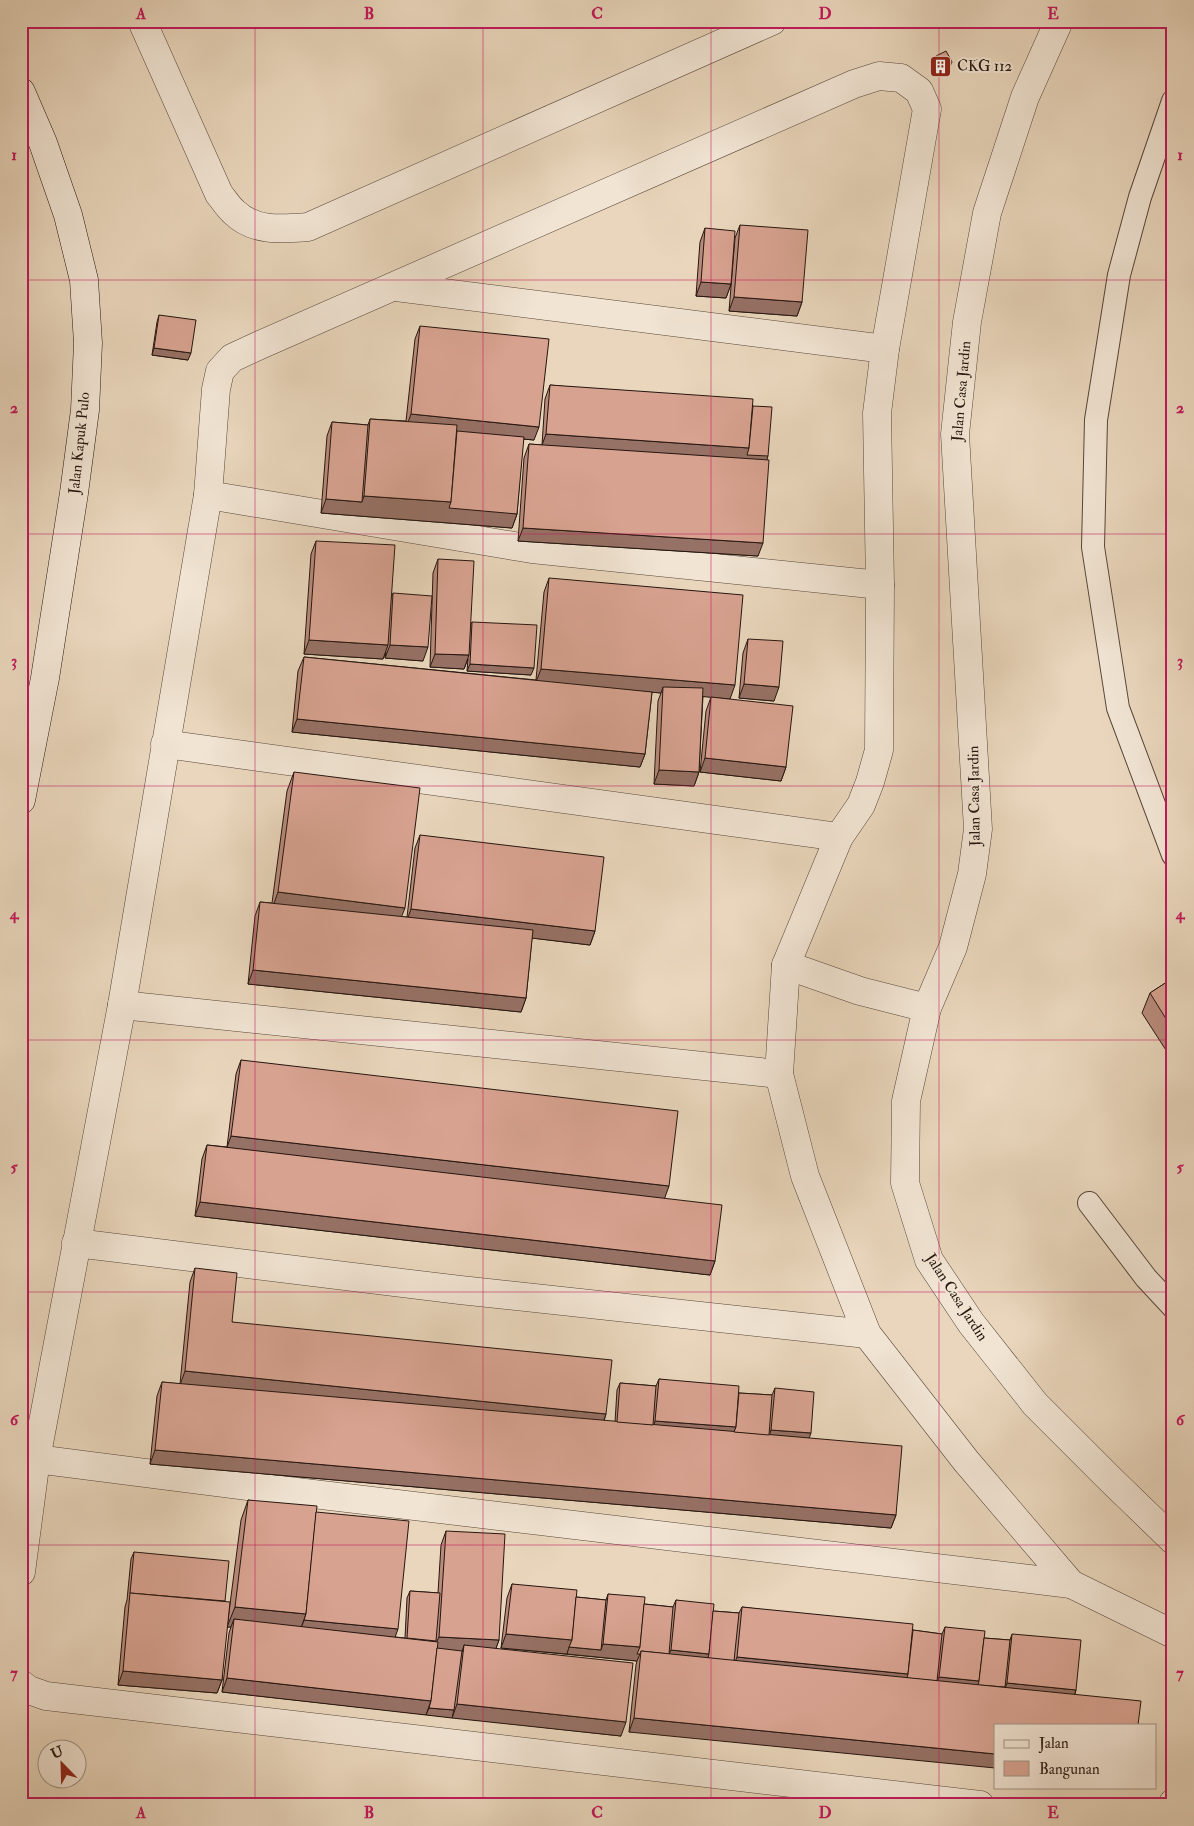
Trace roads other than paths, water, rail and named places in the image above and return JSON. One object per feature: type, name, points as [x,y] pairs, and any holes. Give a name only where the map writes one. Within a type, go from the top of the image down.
[{"type":"street","points":[[142,21],[219,194],[234,212],[252,225],[278,230],[308,227],[772,21]]},
{"type":"street","name":"Jalan Casa Jardin","points":[[1060,21],[1025,97],[987,213],[967,322],[956,434],[978,829],[972,874],[953,947],[927,1008],[906,1101],[905,1183],[929,1260],[971,1323],[1035,1404],[1173,1540]]},
{"type":"street","points":[[21,1572],[36,1459],[122,1005],[208,495],[216,389],[220,370],[232,358],[854,84],[879,76],[901,78],[919,91],[927,109],[886,349],[877,413],[880,585],[879,750],[870,782],[860,805],[839,837],[786,965],[779,1074],[805,1176],[867,1334],[966,1461],[1071,1584]]},
{"type":"street","name":"Jalan Kapuk Pulo","points":[[21,92],[43,143],[68,214],[84,280],[88,343],[85,410],[74,493],[45,678],[21,800]]},
{"type":"street","points":[[395,287],[886,349]]},
{"type":"street","points":[[208,495],[532,549],[880,585]]},
{"type":"street","points":[[165,744],[839,837]]},
{"type":"street","points":[[786,965],[860,991],[927,1008]]},
{"type":"street","points":[[122,1005],[779,1074]]},
{"type":"street","points":[[76,1243],[460,1290],[867,1334]]},
{"type":"street","points":[[36,1459],[271,1489],[1071,1584],[1173,1634]]},
{"type":"street","points":[[21,1684],[29,1690],[46,1696],[980,1805]]},
{"type":"lane","points":[[1173,101],[1140,197],[1119,275],[1096,420],[1093,547],[1118,708],[1173,855]]},
{"type":"lane","points":[[1089,1203],[1146,1278],[1173,1307]]},
{"type":"place","name":"CKG 112","points":[[941,66]]}]
